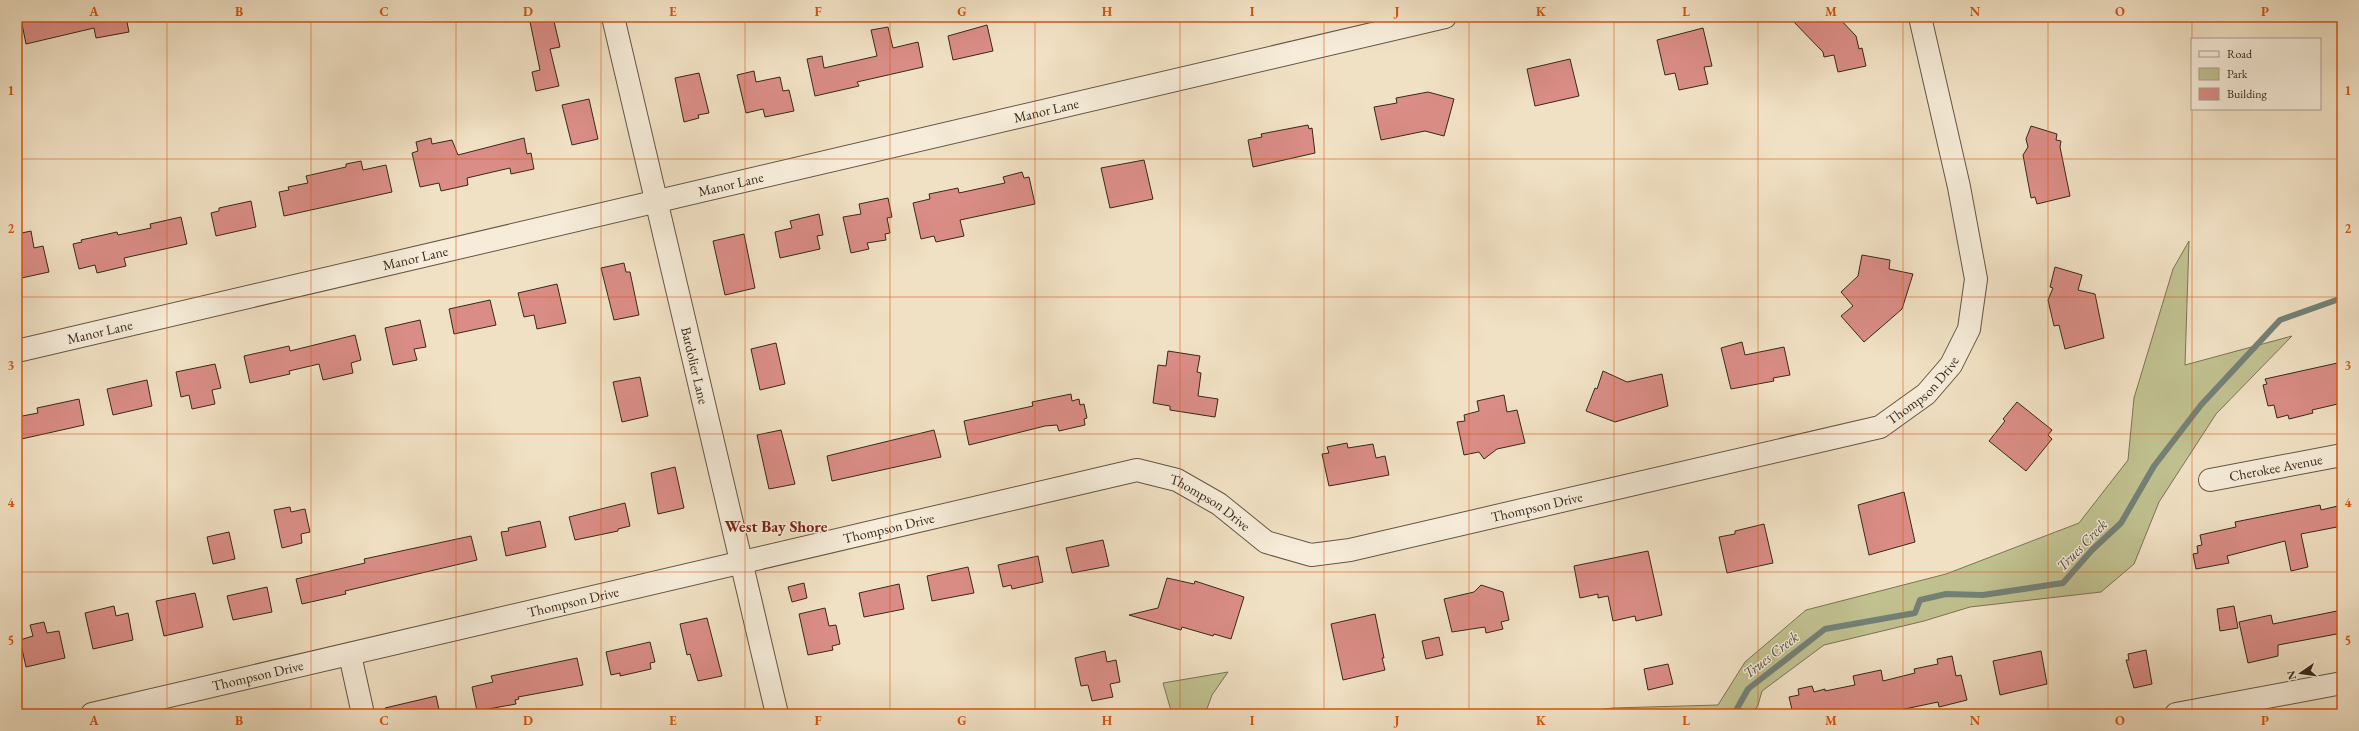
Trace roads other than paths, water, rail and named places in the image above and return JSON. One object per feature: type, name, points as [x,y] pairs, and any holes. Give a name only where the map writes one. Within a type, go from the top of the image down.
[{"type":"street","name":"Bardolier Lane","points":[[613,17],[777,714]]},
{"type":"street","name":"Manor Lane","points":[[17,351],[1445,17]]},
{"type":"street","name":"Thompson Drive","points":[[92,714],[741,564],[1137,470],[1178,480],[1219,504],[1266,542],[1311,555],[1350,550],[1880,426],[1926,394],[1951,365],[1969,330],[1976,279],[1959,187],[1920,17]]},
{"type":"street","name":"Cherokee Avenue","points":[[2210,480],[2342,455]]},
{"type":"street","points":[[350,655],[363,714]]},
{"type":"street","points":[[2176,714],[2342,683]]},
{"type":"waterway","name":"Trues Creek","points":[[1734,714],[1748,689],[1825,629],[1915,613],[1920,600],[1946,594],[1983,595],[2063,583],[2092,550],[2121,523],[2154,466],[2201,405],[2280,320],[2342,298]]},
{"type":"district","name":"West Bay Shore","points":[[776,526]]}]
